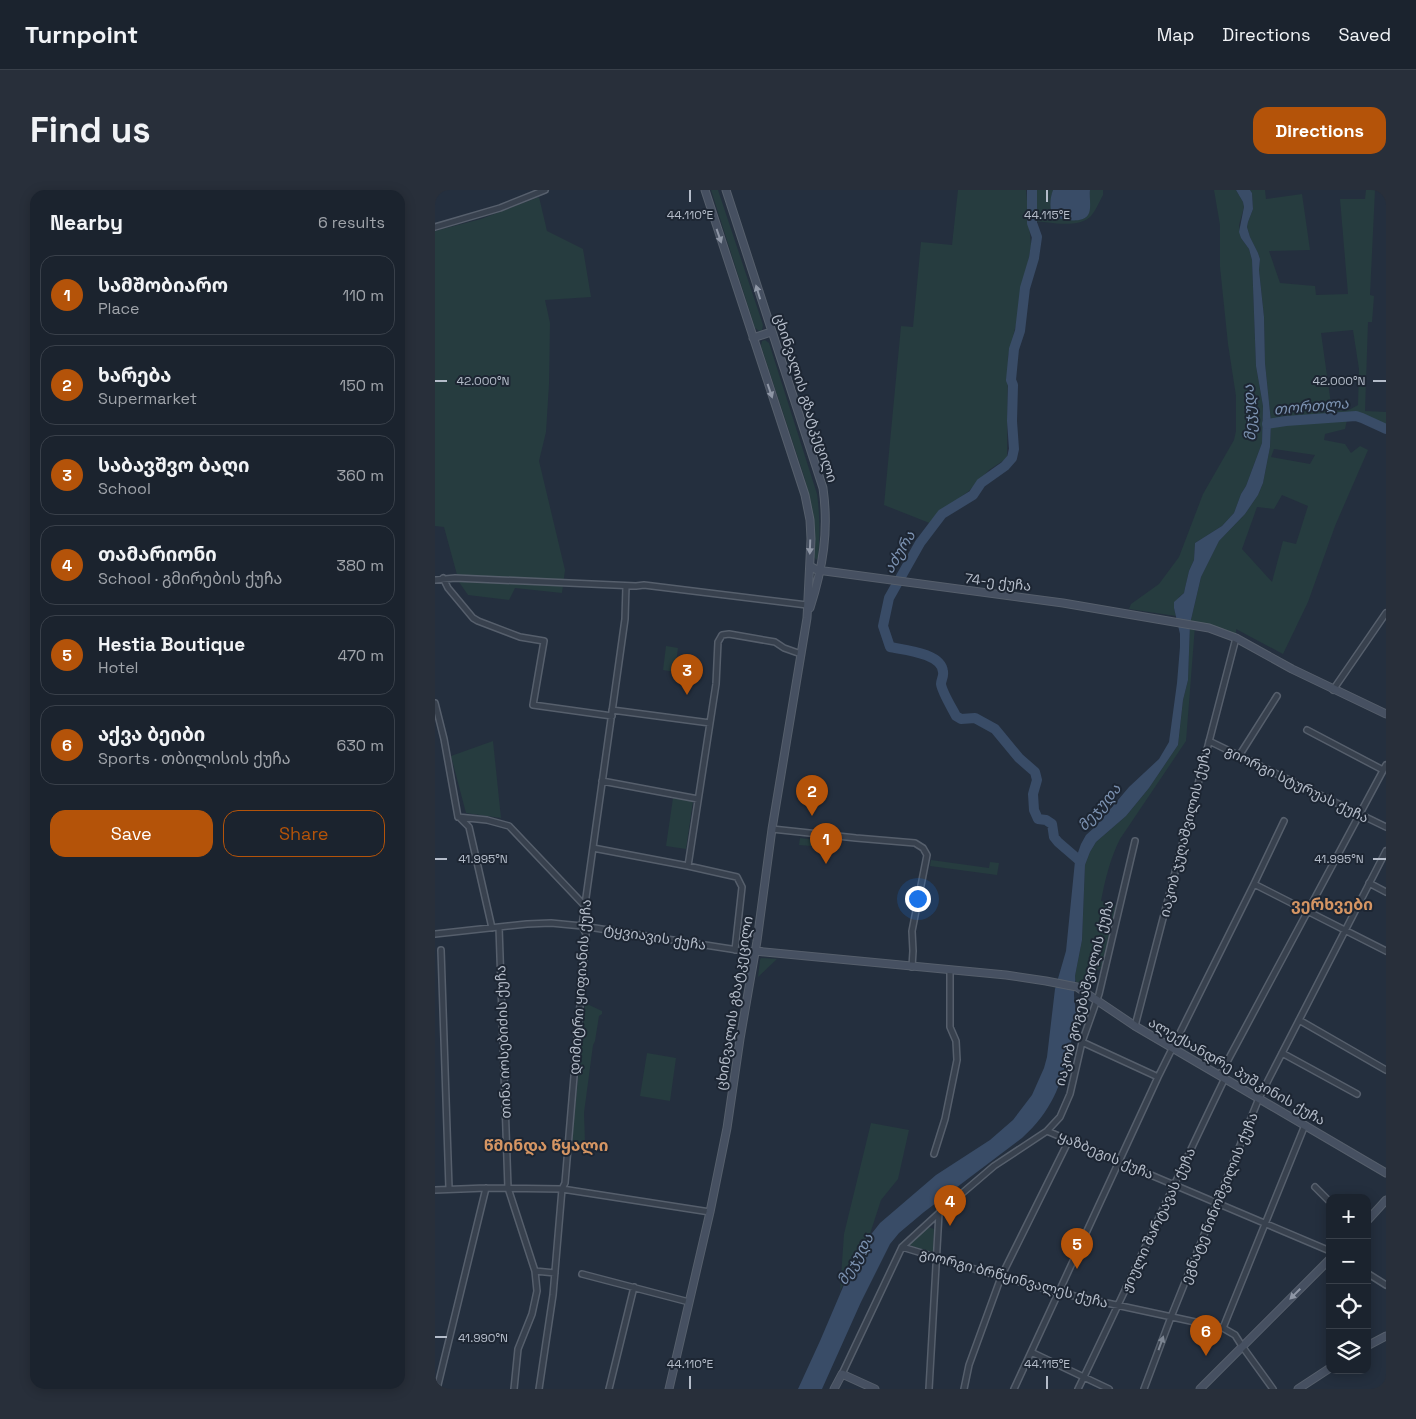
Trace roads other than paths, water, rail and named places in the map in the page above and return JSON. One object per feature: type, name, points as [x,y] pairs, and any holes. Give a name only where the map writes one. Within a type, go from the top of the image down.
[{"type":"main road","name":"ცხინვალის გზატკეცილი","points":[[705,190],[805,495],[810,520],[807,618]]},
{"type":"main road","name":"ცხინვალის გზატკეცილი","points":[[669,1389],[710,1212],[727,1128],[772,829],[807,618],[821,570],[826,517],[823,488],[726,190]]},
{"type":"main road","points":[[753,338],[771,332]]},
{"type":"main road","name":"74-ე ქუჩა","points":[[810,566],[813,569],[1063,603],[1209,628],[1236,638]]},
{"type":"main road","points":[[1236,638],[1333,690],[1386,714]]},
{"type":"main road","points":[[755,951],[950,971]]},
{"type":"main road","name":"ალექსანდრე პუშკინის ქუჩა","points":[[950,971],[1006,975],[1077,987],[1135,1026],[1386,1173]]},
{"type":"main road","points":[[1371,1217],[1386,1200]]},
{"type":"main road","points":[[1200,1389],[1326,1263]]},
{"type":"main road","points":[[1371,1344],[1386,1336]]},
{"type":"main road","points":[[1298,1389],[1326,1371]]},
{"type":"main road","points":[[842,1374],[875,1389]]},
{"type":"main road","name":"იაკობ გოგებაშვილის ქუჩა","points":[[834,1389],[842,1374]]},
{"type":"street","points":[[435,227],[500,208],[545,190]]},
{"type":"street","points":[[435,580],[443,578],[626,586],[644,585],[807,605]]},
{"type":"street","points":[[443,578],[448,588],[478,621],[520,637],[544,641],[533,705],[710,723]]},
{"type":"street","name":"დიმიტრი ყიფიანის ქუჩა","points":[[539,1389],[555,1273],[562,1189],[565,1183],[586,934],[582,926],[584,905],[625,618],[626,586]]},
{"type":"street","points":[[1333,690],[1386,613]]},
{"type":"street","points":[[688,866],[716,684],[718,642],[722,635],[729,634],[775,642],[784,648],[801,654]]},
{"type":"street","name":"იაკობ ჯუღაშვილის ქუჩა","points":[[1135,1026],[1236,638]]},
{"type":"street","points":[[1239,756],[1277,696]]},
{"type":"street","points":[[435,703],[459,817],[469,827],[491,928]]},
{"type":"street","points":[[1307,730],[1385,767]]},
{"type":"street","name":"გიორგი სტურუას ქუჩა","points":[[1209,741],[1386,828]]},
{"type":"street","name":"ჟიული შარტავას ქუჩა","points":[[1078,1389],[1223,1076],[1307,911],[1385,767]]},
{"type":"street","points":[[603,781],[699,799]]},
{"type":"street","points":[[459,817],[487,820],[509,826],[584,905]]},
{"type":"street","points":[[1014,1389],[1158,1077],[1284,821]]},
{"type":"street","points":[[772,829],[915,843],[923,848],[927,855],[912,930],[912,967]]},
{"type":"street","name":"იაკობ გოგებაშვილის ქუჩა","points":[[842,1374],[902,1247],[939,1212],[994,1166],[1047,1131],[1060,1117],[1065,1108],[1082,1042],[1097,1000],[1135,841]]},
{"type":"street","points":[[593,848],[737,877],[743,887],[735,950]]},
{"type":"street","name":"ეგნატე ნინოშვილის ქუჩა","points":[[1144,1389],[1259,1098],[1386,851]]},
{"type":"street","points":[[1369,883],[1386,892]]},
{"type":"street","points":[[1254,884],[1386,951]]},
{"type":"street","name":"ტყვიავის ქუჩა","points":[[435,934],[551,923],[582,926],[735,950],[755,951]]},
{"type":"street","name":"თინა იოსებიძის ქუჩა","points":[[499,928],[508,1188],[535,1271],[537,1291],[532,1314],[518,1349],[514,1389]]},
{"type":"street","points":[[441,950],[449,1188]]},
{"type":"street","points":[[934,1154],[945,1119],[957,1060],[956,1041],[951,1027],[950,971]]},
{"type":"street","points":[[1299,1020],[1386,1070]]},
{"type":"street","points":[[1082,1042],[1158,1077]]},
{"type":"street","points":[[1282,1053],[1357,1094]]},
{"type":"street","points":[[1273,1389],[1235,1335],[1223,1328],[1305,1125]]},
{"type":"street","name":"ყაზბეგის ქუჩა","points":[[1047,1131],[1326,1248]]},
{"type":"street","points":[[964,1389],[969,1365],[1001,1277],[1069,1140]]},
{"type":"street","points":[[1315,1187],[1326,1198]]},
{"type":"street","points":[[435,1190],[449,1188],[562,1189],[710,1212]]},
{"type":"street","points":[[437,1389],[438,1378],[486,1188]]},
{"type":"street","points":[[929,1389],[939,1212]]},
{"type":"street","name":"გიორგი ბრწყინვალეს ქუჩა","points":[[902,1247],[1058,1293],[1223,1328]]},
{"type":"street","points":[[535,1271],[555,1273]]},
{"type":"street","points":[[582,1274],[689,1302]]},
{"type":"street","points":[[1371,1276],[1386,1285]]},
{"type":"street","points":[[609,1389],[634,1287]]},
{"type":"street","points":[[1031,1352],[1109,1389]]},
{"type":"water","points":[[1053,190],[1090,190],[1088,215],[1081,220],[1066,220],[1053,216],[1050,203]]},
{"type":"water","points":[[1236,190],[1250,190],[1252,193],[1253,209],[1247,227],[1260,259],[1259,270],[1264,317],[1265,363],[1271,422],[1270,447],[1263,483],[1258,495],[1245,514],[1219,541],[1201,577],[1190,624],[1188,680],[1183,700],[1178,745],[1149,788],[1126,816],[1096,842],[1085,865],[1082,940],[1075,976],[1076,1018],[1059,1086],[1048,1108],[1022,1138],[899,1233],[890,1244],[861,1302],[822,1389],[798,1389],[852,1266],[869,1237],[880,1223],[936,1175],[990,1140],[1013,1120],[1032,1095],[1047,1057],[1055,989],[1066,951],[1075,861],[1081,844],[1086,835],[1129,787],[1159,759],[1169,742],[1180,647],[1180,634],[1174,602],[1184,593],[1189,571],[1194,560],[1195,543],[1222,526],[1234,513],[1262,443],[1263,406],[1256,366],[1252,260],[1249,249],[1239,232],[1244,207]]},
{"type":"waterway","name":"აძურა","points":[[1032,190],[1032,223],[1037,237],[1034,258],[1025,288],[1020,331],[1014,349],[1011,380],[1013,385],[1012,421],[1014,449],[1012,458],[1005,466],[981,483],[973,495],[942,514],[920,543],[889,598],[883,626],[890,647],[921,653],[936,660],[941,666],[943,674],[942,687],[956,716],[961,719],[975,718],[995,729],[1019,758],[1035,772],[1037,780],[1033,794],[1034,810],[1038,819],[1046,820],[1052,824],[1054,837],[1080,861]]},
{"type":"waterway","name":"თორთლა","points":[[1267,424],[1356,416],[1386,429]]},
{"type":"place","name":"საბავშვო ბაღი","points":[[687,695]]},
{"type":"place","name":"ხარება","points":[[812,816]]},
{"type":"place","name":"სამშობიარო","points":[[826,864]]},
{"type":"place","name":"თამარიონი","points":[[950,1226]]},
{"type":"place","name":"Hestia Boutique","points":[[1077,1269]]},
{"type":"place","name":"აქვა ბეიბი","points":[[1206,1356]]},
{"type":"district","name":"ვერხვები","points":[[1332,904]]},
{"type":"district","name":"წმინდა წყალი","points":[[546,1145]]},
{"type":"water label","name":"მეჯუდა","points":[[1249,413]]},
{"type":"water label","name":"მეჯუდა","points":[[1099,807]]},
{"type":"water label","name":"მეჯუდა","points":[[855,1259]]}]
